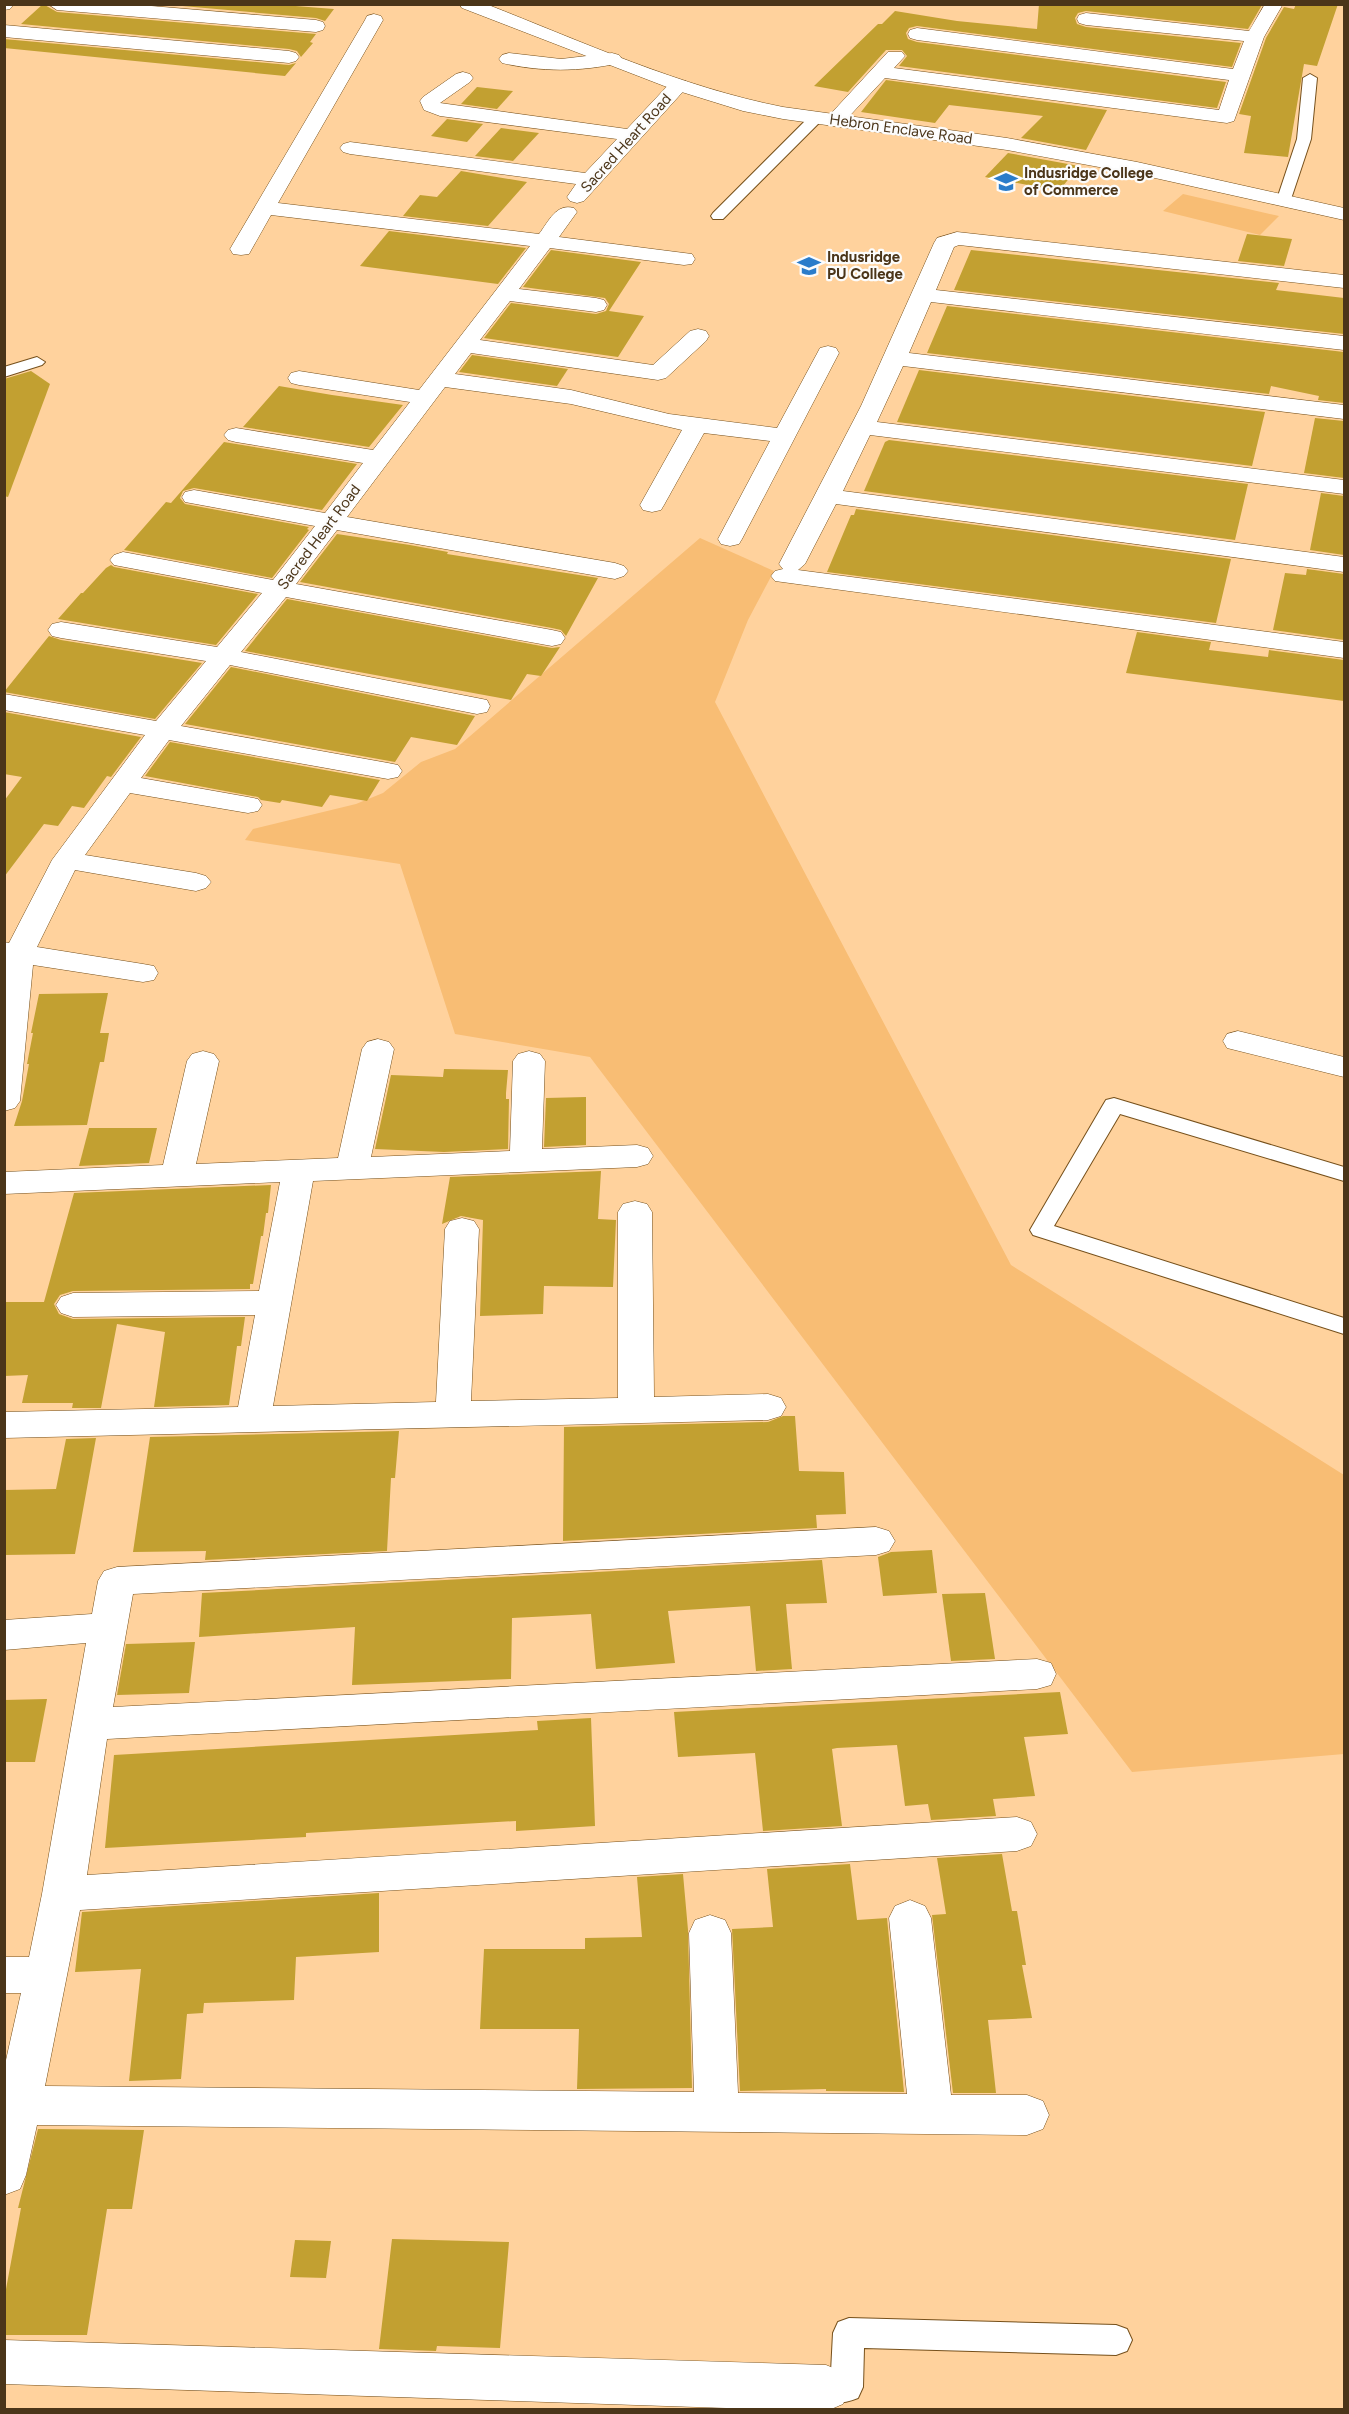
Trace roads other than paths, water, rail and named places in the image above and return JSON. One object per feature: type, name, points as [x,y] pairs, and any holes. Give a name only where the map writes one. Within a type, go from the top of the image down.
[{"type":"street","points":[[57,4],[316,26]]},
{"type":"street","name":"Hebron Enclave Road","points":[[468,4],[679,85],[743,105],[825,119],[1007,144],[1284,199],[1344,214]]},
{"type":"street","points":[[880,72],[1227,117],[1239,76],[1255,37],[1274,4]]},
{"type":"street","points":[[825,119],[880,72],[932,18]]},
{"type":"street","points":[[1086,19],[1255,37]]},
{"type":"street","points":[[242,249],[374,20]]},
{"type":"street","points":[[4,31],[289,57]]},
{"type":"street","points":[[916,34],[1239,76]]},
{"type":"street","points":[[510,59],[564,66],[587,65],[612,60]]},
{"type":"street","points":[[463,78],[430,101],[430,106],[440,110],[631,135]]},
{"type":"street","name":"Sacred Heart Road","points":[[12,952],[66,860],[162,731],[280,588],[590,180],[679,85]]},
{"type":"street","points":[[350,148],[590,180]]},
{"type":"street","points":[[266,208],[353,217],[684,260]]},
{"type":"street","points":[[1344,281],[957,238],[945,243],[897,358],[864,427],[788,570],[1344,650]]},
{"type":"street","points":[[505,294],[596,305]]},
{"type":"street","points":[[924,295],[1344,343]]},
{"type":"street","points":[[465,345],[658,373],[699,336]]},
{"type":"street","points":[[730,539],[828,353]]},
{"type":"street","points":[[897,358],[1344,412]]},
{"type":"street","points":[[299,378],[571,397],[669,421],[784,436]]},
{"type":"street","points":[[652,505],[697,424]]},
{"type":"street","points":[[864,427],[1344,487]]},
{"type":"street","points":[[236,435],[379,458]]},
{"type":"street","points":[[828,496],[1344,565]]},
{"type":"street","points":[[194,497],[615,571]]},
{"type":"street","points":[[123,560],[552,638]]},
{"type":"street","points":[[61,630],[223,656],[477,706]]},
{"type":"street","points":[[4,702],[388,771]]},
{"type":"street","points":[[123,783],[248,806]]},
{"type":"street","points":[[66,860],[196,882]]},
{"type":"street","points":[[4,1101],[12,952],[143,973]]},
{"type":"street","points":[[1238,1041],[1344,1067]]},
{"type":"street","points":[[352,1168],[378,1049]]},
{"type":"street","points":[[177,1175],[203,1061]]},
{"type":"street","points":[[526,1161],[529,1061]]},
{"type":"street","points":[[4,1183],[637,1156]]},
{"type":"street","points":[[253,1419],[298,1170]]},
{"type":"street","points":[[635,1212],[636,1410]]},
{"type":"street","points":[[453,1414],[462,1229]]},
{"type":"street","points":[[73,1305],[274,1303]]},
{"type":"street","points":[[4,1425],[768,1407]]},
{"type":"street","points":[[4,2175],[63,1894],[90,1724],[117,1581],[876,1541]]},
{"type":"street","points":[[4,1635],[108,1627]]},
{"type":"street","points":[[90,1724],[1037,1674]]},
{"type":"street","points":[[63,1894],[1017,1834]]},
{"type":"street","points":[[910,1918],[931,2114]]},
{"type":"street","points":[[710,1933],[717,2112]]},
{"type":"street","points":[[4,1975],[45,1975]]},
{"type":"street","points":[[18,2106],[1027,2115]]},
{"type":"street","points":[[4,2362],[826,2388]]},
{"type":"lane","points":[[1284,199],[1304,139],[1310,78]]},
{"type":"lane","points":[[718,216],[825,119]]},
{"type":"lane","points":[[4,372],[37,362]]},
{"type":"lane","points":[[1344,1174],[1114,1105],[1041,1230],[1344,1326]]},
{"type":"lane","points":[[826,2388],[847,2387],[849,2333],[1116,2340]]},
{"type":"place","name":"Indusridge College of Commerce","points":[[1006,182]]},
{"type":"place","name":"Indusridge PU College","points":[[809,266]]}]
